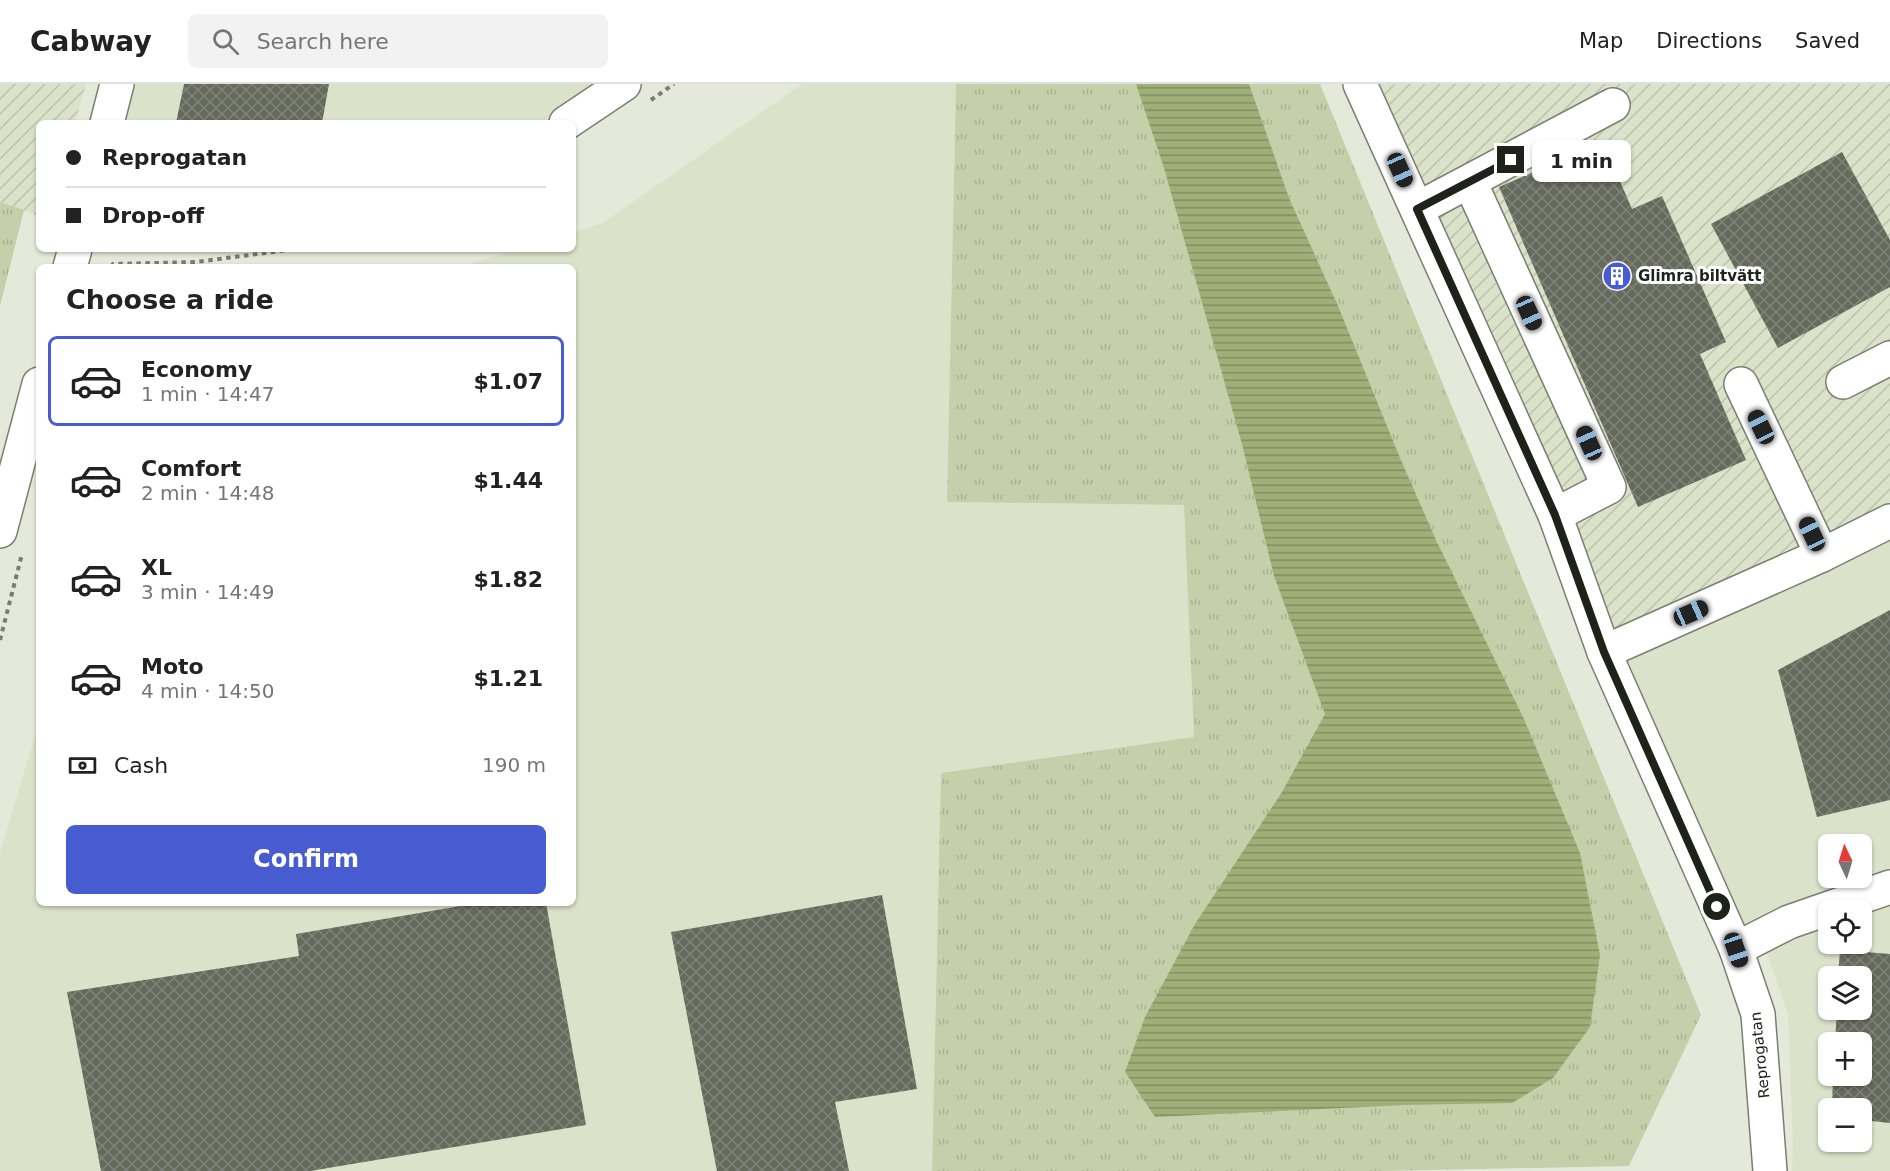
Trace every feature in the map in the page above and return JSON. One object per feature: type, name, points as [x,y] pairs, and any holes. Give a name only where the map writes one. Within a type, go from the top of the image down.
[{"type":"street","points":[[108,120],[117,84]]},
{"type":"street","points":[[570,120],[624,84]]},
{"type":"street","name":"Reprogatan","points":[[1368,87],[1417,209],[1555,515],[1604,652],[1736,950],[1758,1014],[1770,1171]]},
{"type":"street","points":[[1417,209],[1613,105]]},
{"type":"street","points":[[1470,182],[1609,487],[1555,515]]},
{"type":"street","points":[[1843,382],[1890,358]]},
{"type":"street","points":[[1741,384],[1822,555]]},
{"type":"street","points":[[12,540],[36,401]]},
{"type":"street","points":[[1604,652],[1822,555],[1890,521]]},
{"type":"street","points":[[1736,950],[1789,922],[1890,887]]},
{"type":"path","points":[[113,264],[196,262],[273,252]]},
{"type":"path","points":[[0,640],[12,540]]},
{"type":"shaded area","points":[[0,84],[86,84],[76,120],[36,120],[36,215],[0,202]]},
{"type":"shaded area","points":[[117,84],[624,84],[570,120],[108,120]]},
{"type":"shaded area","points":[[802,84],[956,84],[947,502],[1185,505],[1194,737],[941,773],[932,1171],[0,1171],[0,853],[36,733],[36,906],[576,906],[576,264],[470,264],[508,252],[576,252],[576,231],[603,223]]},
{"type":"shaded area","points":[[1136,84],[1249,84],[1289,198],[1338,306],[1400,458],[1436,540],[1524,719],[1580,853],[1600,955],[1590,1027],[1553,1078],[1512,1103],[1405,1105],[1155,1117],[1125,1072],[1145,1017],[1195,924],[1282,792],[1325,714],[1274,576],[1242,444],[1164,168]]},
{"type":"shaded area","points":[[1360,84],[1890,84],[1890,502],[1604,652]]},
{"type":"shaded area","points":[[1890,505],[1890,1171],[1792,1171],[1788,1014],[1766,950],[1736,949],[1604,652]]},
{"type":"green space","points":[[956,84],[1320,84],[1701,1015],[1629,1166],[1382,1171],[932,1171],[941,773],[1194,737],[1184,505],[947,502]]},
{"type":"green space","points":[[0,202],[24,210],[0,306]]},
{"type":"building","points":[[184,84],[329,84],[323,120],[177,120]]},
{"type":"building","name":"Glimra biltvätt","points":[[1603,142],[1632,209],[1662,196],[1726,342],[1700,354],[1746,460],[1638,507],[1499,187]]},
{"type":"building","points":[[1842,152],[1890,240],[1890,287],[1778,348],[1711,224]]},
{"type":"building","points":[[1890,610],[1890,800],[1817,817],[1778,670]]},
{"type":"building","points":[[882,895],[917,1089],[835,1102],[849,1171],[717,1171],[671,932]]},
{"type":"building","points":[[460,906],[547,906],[586,1125],[310,1171],[101,1171],[67,992],[299,956],[296,934]]},
{"type":"building","points":[[1840,954],[1890,954],[1890,1123],[1872,1121],[1872,1098],[1832,1098],[1833,1086],[1872,1086],[1872,1032],[1836,1032],[1836,1020],[1872,1020],[1872,966],[1839,966]]},
{"type":"place","name":"Glimra biltvätt","points":[[1617,276]]},
{"type":"route","points":[[1511,160],[1417,209],[1555,515],[1604,652],[1717,907]]}]
